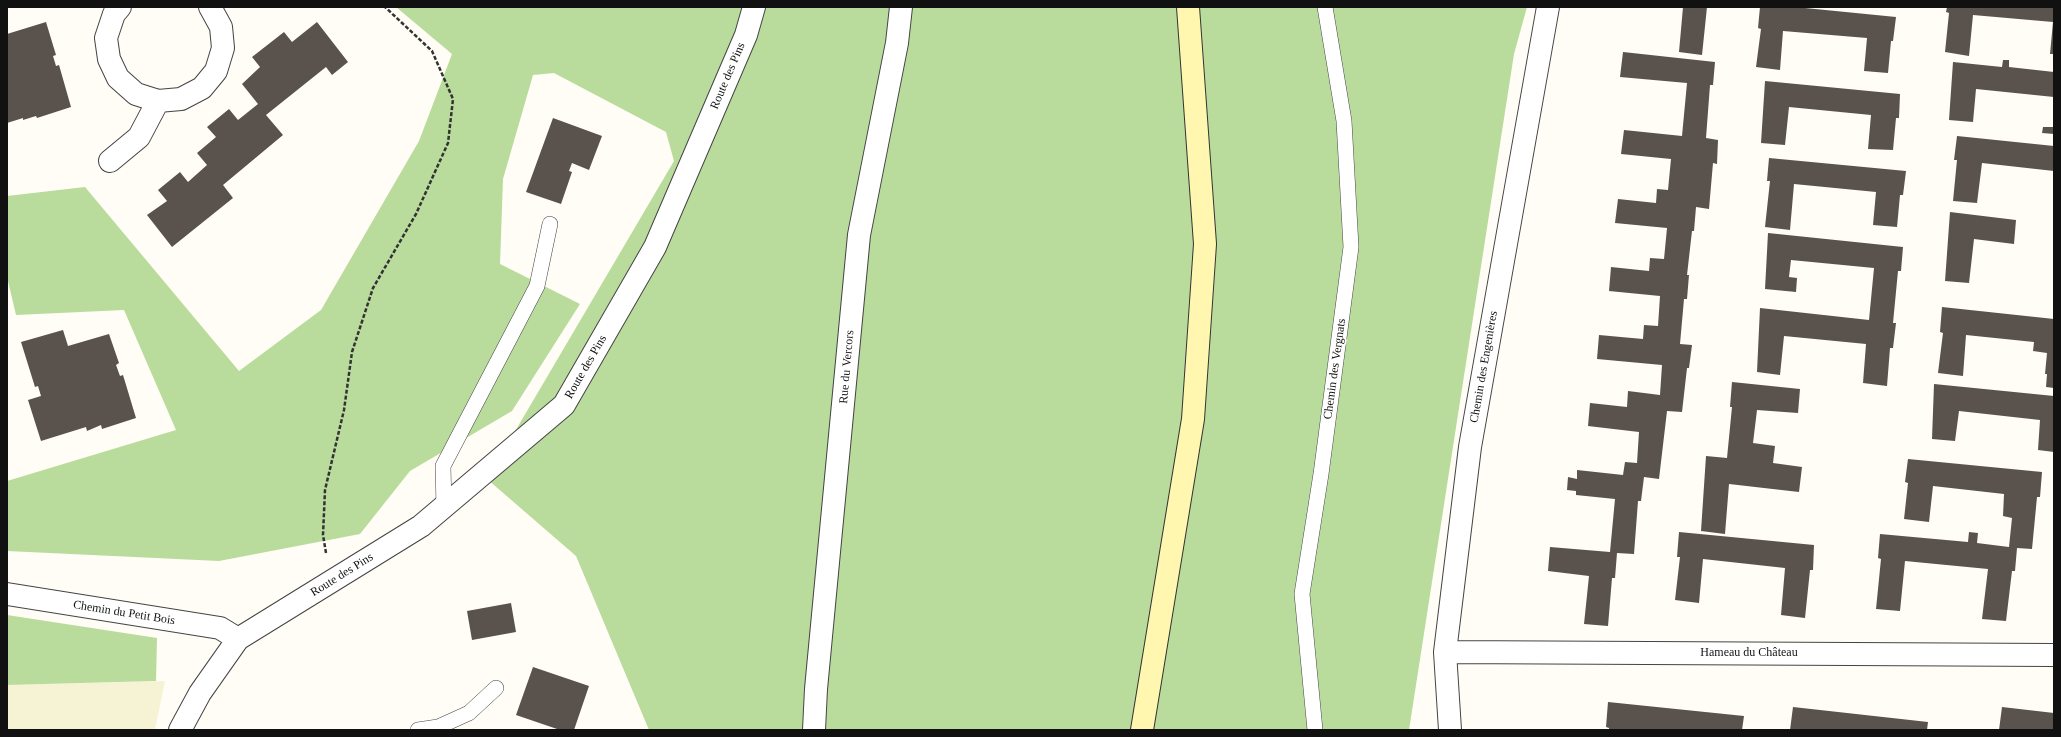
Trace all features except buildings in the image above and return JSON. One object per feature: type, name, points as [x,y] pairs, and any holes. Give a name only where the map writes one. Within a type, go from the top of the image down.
[{"type":"main road","points":[[1142,730],[1193,419],[1205,244],[1188,7]]},
{"type":"street","points":[[120,7],[114,14],[106,38],[109,59],[118,78],[136,94],[158,101],[181,99],[202,88],[216,71],[223,48],[221,27],[210,7]]},
{"type":"street","name":"Route des Pins","points":[[238,639],[421,526],[564,405],[655,247],[746,35],[754,7]]},
{"type":"street","name":"Rue du Vercors","points":[[814,730],[816,689],[859,235],[898,43],[901,7]]},
{"type":"street","name":"Chemin des Engenières","points":[[1450,730],[1445,652],[1470,447],[1548,7]]},
{"type":"street","points":[[110,161],[139,137],[158,101]]},
{"type":"street","name":"Chemin du Petit Bois","points":[[7,594],[220,628],[238,639]]},
{"type":"street","points":[[180,730],[200,693],[238,639]]},
{"type":"street","name":"Hameau du Château","points":[[1445,652],[2054,655]]},
{"type":"lane","name":"Chemin des Vergnats","points":[[1315,730],[1302,594],[1321,474],[1351,247],[1344,121],[1325,7]]},
{"type":"lane","points":[[444,507],[443,466],[537,286],[550,224]]},
{"type":"lane","points":[[418,730],[438,727],[469,713],[496,688]]},
{"type":"path","points":[[332,582],[323,535],[325,490],[344,410],[352,352],[373,288],[416,214],[448,143],[454,99],[432,51],[385,7]]},
{"type":"shaded area","points":[[165,681],[155,730],[7,730],[7,685]]},
{"type":"green space","points":[[396,7],[1527,7],[1514,54],[1409,730],[649,730],[576,556],[487,479],[674,161],[666,132],[554,73],[533,75],[503,179],[500,264],[580,304],[512,411],[410,471],[360,534],[219,561],[7,551],[7,481],[176,430],[124,310],[16,315],[7,277],[7,196],[85,187],[239,371],[321,310],[419,141],[452,54]]},
{"type":"green space","points":[[7,615],[157,638],[156,681],[7,685]]}]
